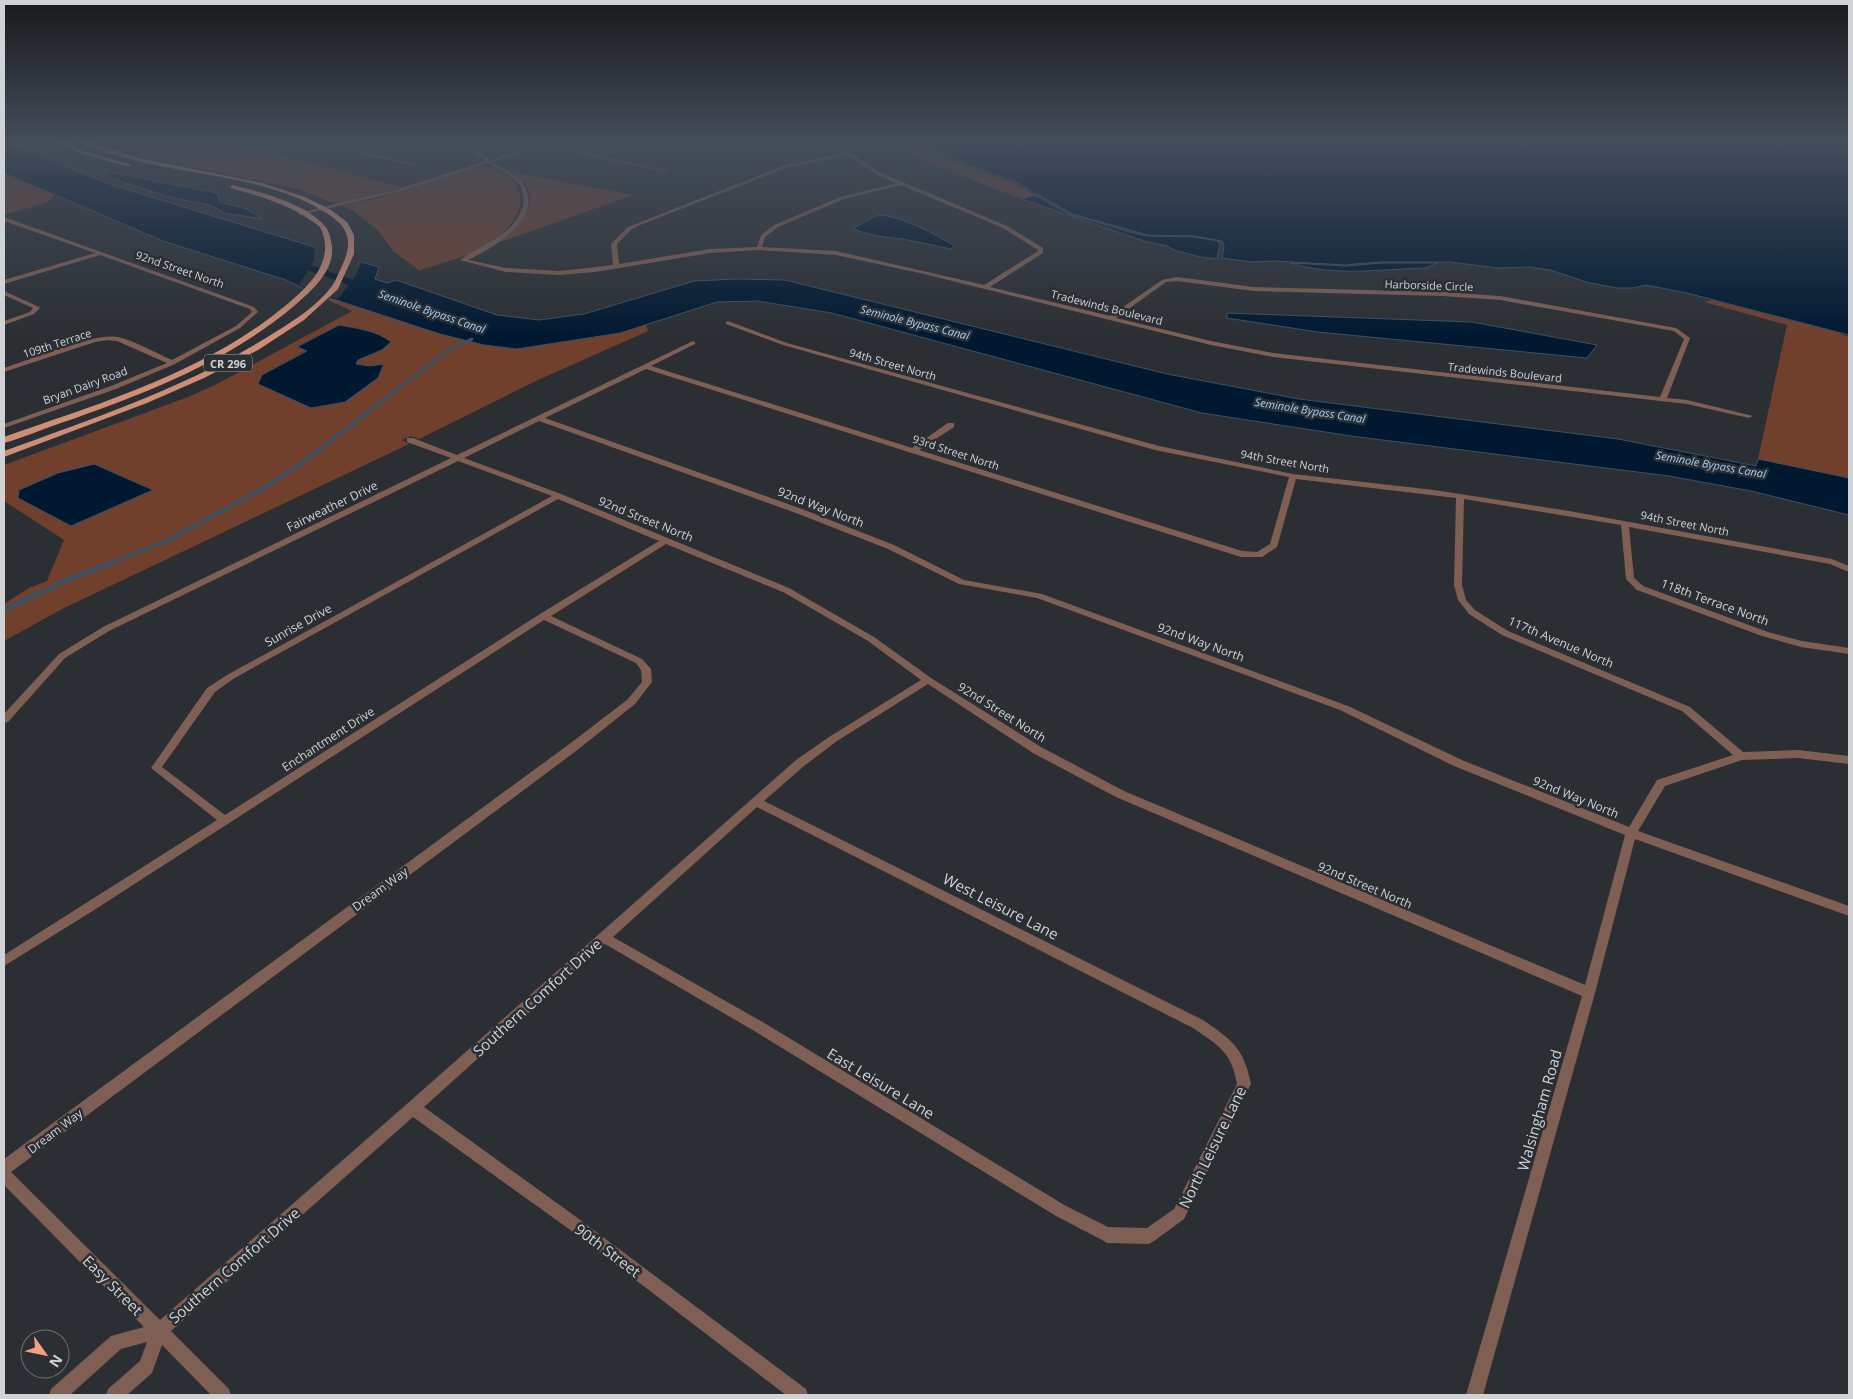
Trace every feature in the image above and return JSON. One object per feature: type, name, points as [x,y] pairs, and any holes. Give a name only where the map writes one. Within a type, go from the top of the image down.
[{"type":"main road","name":"CR 296","points":[[288,206],[302,213]]},
{"type":"main road","name":"CR 296","points":[[4,454],[180,386],[241,356],[307,316],[329,294],[346,268],[353,246],[352,236],[343,221],[321,206]]},
{"type":"main road","name":"Bryan Dairy Road","points":[[4,440],[158,382],[232,347],[282,313],[311,288],[330,251],[321,226],[302,213]]},
{"type":"street","points":[[302,213],[332,206]]},
{"type":"street","name":"Tradewinds Boulevard","points":[[525,206],[522,214],[513,227],[488,248],[463,260],[506,270],[536,273],[574,272],[701,252],[759,248],[849,255],[1211,343],[1273,355],[1687,402],[1749,416]]},
{"type":"street","points":[[616,266],[614,244],[630,228],[684,206]]},
{"type":"street","points":[[759,248],[764,236],[776,226],[822,206]]},
{"type":"street","points":[[954,206],[1005,227],[1041,249],[1041,252],[985,287]]},
{"type":"street","name":"92nd Street North","points":[[4,219],[252,308],[255,312],[232,330],[172,363]]},
{"type":"street","points":[[4,282],[99,254]]},
{"type":"street","name":"Harborside Circle","points":[[1111,318],[1164,281],[1177,279],[1254,289],[1443,294],[1526,301],[1666,328],[1682,334],[1687,338],[1663,399]]},
{"type":"street","points":[[4,293],[37,308],[32,313],[4,323]]},
{"type":"street","name":"94th Street North","points":[[728,323],[804,350],[1158,448],[1293,476],[1460,496],[1625,523],[1832,562],[1849,569]]},
{"type":"street","name":"109th Terrace","points":[[4,370],[94,340],[108,338],[118,340],[172,363]]},
{"type":"street","name":"Fairweather Drive","points":[[4,720],[62,656],[106,629],[693,344]]},
{"type":"street","name":"Bryan Dairy Road","points":[[4,426],[124,383],[172,363]]},
{"type":"street","name":"93rd Street North","points":[[647,367],[1241,554],[1259,555],[1274,546],[1293,476]]},
{"type":"street","name":"92nd Way North","points":[[538,418],[808,515],[891,547],[962,582],[1039,596],[1344,708],[1458,762],[1631,833],[1849,911]]},
{"type":"street","points":[[914,450],[952,425]]},
{"type":"street","name":"92nd Street North","points":[[410,440],[558,496],[786,590],[871,639],[928,680],[1037,750],[1120,794],[1589,993]]},
{"type":"street","name":"Sunrise Drive","points":[[225,820],[156,768],[211,690],[230,677],[558,496]]},
{"type":"street","name":"117th Avenue North","points":[[1460,496],[1458,585],[1462,600],[1472,612],[1505,633],[1686,709],[1741,756]]},
{"type":"street","name":"118th Terrace North","points":[[1625,523],[1630,578],[1640,588],[1765,634],[1801,644],[1849,651]]},
{"type":"street","name":"Enchantment Drive","points":[[4,961],[543,616],[666,540]]},
{"type":"street","name":"Dream Way","points":[[4,1168],[572,748],[631,702],[646,682],[646,669],[639,661],[543,616]]},
{"type":"street","name":"Southern Comfort Drive","points":[[57,1395],[118,1342],[159,1331],[413,1108],[800,763],[928,680]]},
{"type":"street","name":"Walsingham Road","points":[[1475,1395],[1589,993],[1631,833],[1661,783],[1741,756],[1798,754],[1849,760]]},
{"type":"street","name":"West Leisure Lane","points":[[756,802],[1198,1024],[1228,1045]]},
{"type":"street","name":"East Leisure Lane","points":[[603,937],[761,1028],[1062,1211],[1107,1235],[1149,1236]]},
{"type":"street","name":"North Leisure Lane","points":[[1149,1236],[1179,1214],[1244,1084],[1241,1065],[1228,1045]]},
{"type":"street","name":"90th Street","points":[[413,1108],[574,1224],[800,1395]]},
{"type":"street","name":"Easy Street","points":[[4,1176],[222,1395]]},
{"type":"street","name":"Southern Comfort Drive","points":[[114,1395],[146,1367],[159,1331]]},
{"type":"shaded area","points":[[4,206],[33,206],[4,215]]},
{"type":"shaded area","points":[[343,206],[519,206],[517,214],[509,226],[498,238],[484,248],[418,271],[393,251],[378,230],[352,210]]},
{"type":"shaded area","points":[[528,206],[601,206],[500,242],[517,226]]},
{"type":"shaded area","points":[[330,298],[440,334],[484,345],[517,349],[620,333],[646,325],[648,331],[538,380],[419,439],[411,436],[402,440],[409,444],[64,608],[4,641],[4,604],[29,588],[47,581],[64,540],[4,501],[4,465],[188,397],[217,384],[352,311],[328,300]],"holes":[[[339,325],[358,328],[386,338],[382,350],[358,360],[355,364],[370,366],[383,364],[258,384],[262,375],[307,350],[298,346]]]},
{"type":"shaded area","points":[[1712,300],[1834,331],[1849,337],[1849,478],[1758,459],[1787,325],[1704,302]]},
{"type":"water","points":[[82,206],[181,206],[324,250],[321,262],[305,289],[286,280],[163,241]]},
{"type":"water","points":[[212,206],[244,208],[263,219],[224,213]]},
{"type":"water","points":[[1043,206],[1055,206],[1069,214],[1146,236],[1194,237],[1218,241],[1220,246],[1217,257],[1219,259],[1200,257],[1174,250],[1167,246],[1144,241]]},
{"type":"water","points":[[1059,206],[1849,206],[1849,335],[1687,293],[1646,285],[1633,288],[1618,288],[1590,283],[1550,270],[1529,267],[1499,268],[1450,262],[1378,262],[1345,265],[1276,261],[1252,262],[1222,258],[1224,246],[1222,241],[1194,236],[1148,235],[1072,214]]},
{"type":"water","points":[[883,215],[912,224],[955,246],[951,249],[903,239],[876,236],[852,229],[876,216]]},
{"type":"water","points":[[355,260],[379,267],[375,279],[387,283],[396,280],[497,315],[539,320],[584,314],[694,281],[736,279],[785,280],[1167,374],[1299,399],[1618,439],[1756,466],[1758,459],[1849,478],[1849,515],[1751,491],[1669,476],[1351,436],[1202,413],[832,313],[757,301],[717,302],[620,333],[517,349],[484,345],[440,334],[330,298],[336,292]]},
{"type":"water","points":[[1291,263],[1346,266],[1381,263],[1437,263],[1426,268],[1341,271],[1324,270]]},
{"type":"water","points":[[1227,313],[1472,322],[1597,345],[1587,358],[1318,332],[1227,318]]},
{"type":"water","points":[[339,325],[373,333],[391,342],[382,350],[358,360],[356,364],[370,366],[384,364],[378,378],[345,402],[311,408],[258,384],[262,375],[307,351],[297,347]]},
{"type":"water","points":[[94,464],[153,490],[71,526],[18,498],[19,490],[58,473]]},
{"type":"pier","points":[[315,245],[325,248],[324,263],[308,288],[299,285],[314,260]]},
{"type":"pier","points":[[356,257],[363,260],[355,277],[338,299],[329,296],[342,280],[353,258]]},
{"type":"waterway","name":"Seminole Bypass Canal","points":[[294,262],[366,288]]},
{"type":"waterway","points":[[396,390],[449,350],[472,339]]},
{"type":"waterway","points":[[108,564],[167,541],[262,489],[302,463],[398,389]]},
{"type":"waterway","points":[[4,610],[67,580],[111,563]]}]
